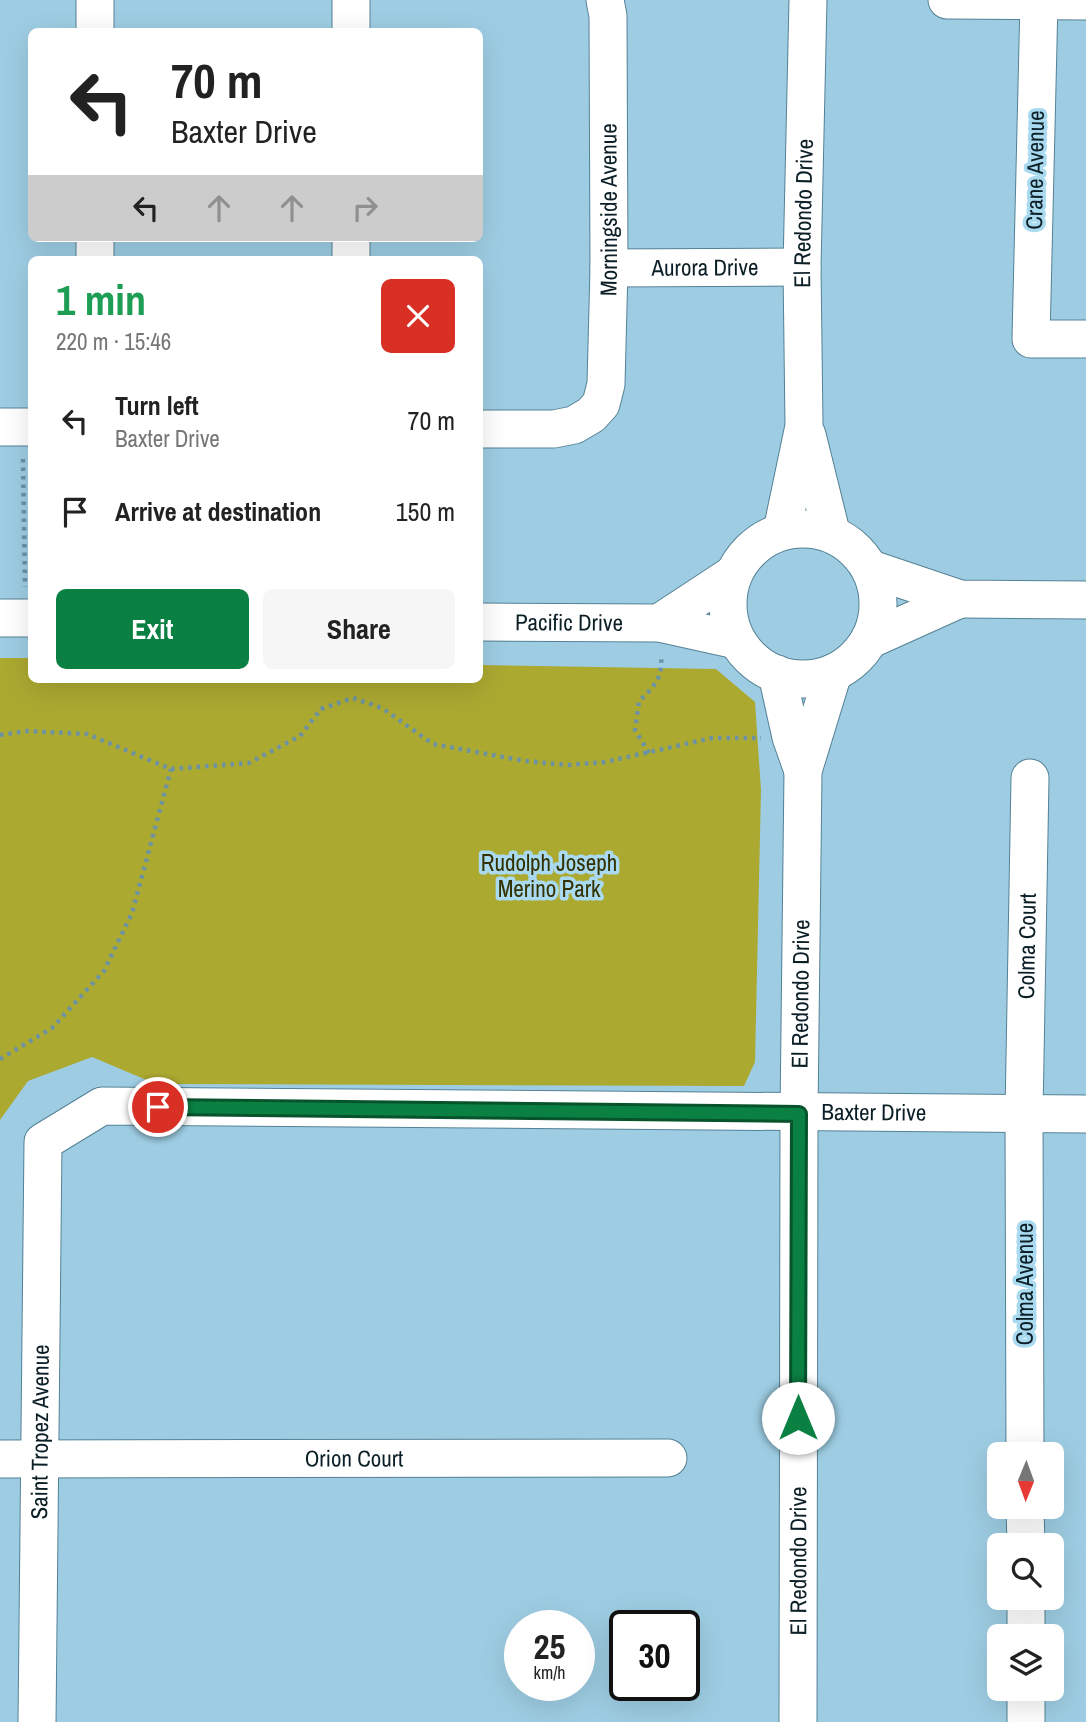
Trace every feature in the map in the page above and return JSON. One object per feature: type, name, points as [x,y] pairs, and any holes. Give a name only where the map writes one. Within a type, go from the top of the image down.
[{"type":"street","points":[[95,0],[95,28]]},
{"type":"street","points":[[351,0],[351,28]]},
{"type":"street","name":"Morningside Avenue","points":[[483,429],[554,429],[574,425],[592,415],[600,404],[606,384],[609,268],[608,16],[605,0]]},
{"type":"street","name":"El Redondo Drive","points":[[782,531],[804,426],[803,267],[807,0]]},
{"type":"street","points":[[947,0],[1086,1]]},
{"type":"street","name":"Crane Avenue","points":[[1039,1],[1031,339],[1086,339]]},
{"type":"street","name":"Aurora Drive","points":[[609,268],[803,267]]},
{"type":"street","name":"El Redondo Drive","points":[[804,426],[831,533]]},
{"type":"street","points":[[659,623],[732,576],[747,555],[765,539],[782,531],[816,528],[831,533],[854,548],[870,569],[877,589],[878,615],[869,640],[855,658],[833,673],[792,678],[777,674],[752,660],[736,640],[726,602],[732,576]]},
{"type":"street","points":[[870,569],[960,599],[1086,600]]},
{"type":"street","points":[[869,640],[960,599]]},
{"type":"street","name":"Pacific Drive","points":[[483,622],[659,623],[736,640]]},
{"type":"street","name":"El Redondo Drive","points":[[797,754],[833,673]]},
{"type":"street","name":"El Redondo Drive","points":[[777,674],[797,754],[798,1722]]},
{"type":"street","name":"Colma Court","points":[[1024,1114],[1030,778]]},
{"type":"street","name":"Baxter Drive","points":[[43,1142],[102,1106],[799,1114],[1086,1114]]},
{"type":"street","name":"Colma Avenue","points":[[1024,1114],[1025,1442]]},
{"type":"street","name":"Saint Tropez Avenue","points":[[37,1722],[43,1142]]},
{"type":"street","name":"Orion Court","points":[[0,1459],[668,1458]]},
{"type":"street","points":[[1026,1701],[1026,1722]]},
{"type":"path","points":[[18,427],[19,618]]},
{"type":"path","points":[[649,753],[635,730],[639,701],[655,687],[663,671],[659,623]]},
{"type":"path","points":[[0,735],[29,731],[87,734],[171,769],[249,763],[300,736],[321,709],[353,698],[382,708],[433,744],[512,759],[567,765],[649,753],[712,738],[797,754]]},
{"type":"path","points":[[0,1059],[52,1028],[104,971],[132,913],[171,769]]},
{"type":"green space","name":"Rudolph Joseph Merino Park","points":[[0,658],[28,658],[28,683],[483,683],[483,665],[716,669],[755,702],[761,790],[755,1062],[744,1086],[156,1084],[92,1057],[28,1081],[0,1120]]},
{"type":"route","points":[[158,1107],[799,1114],[798,1418]]}]
